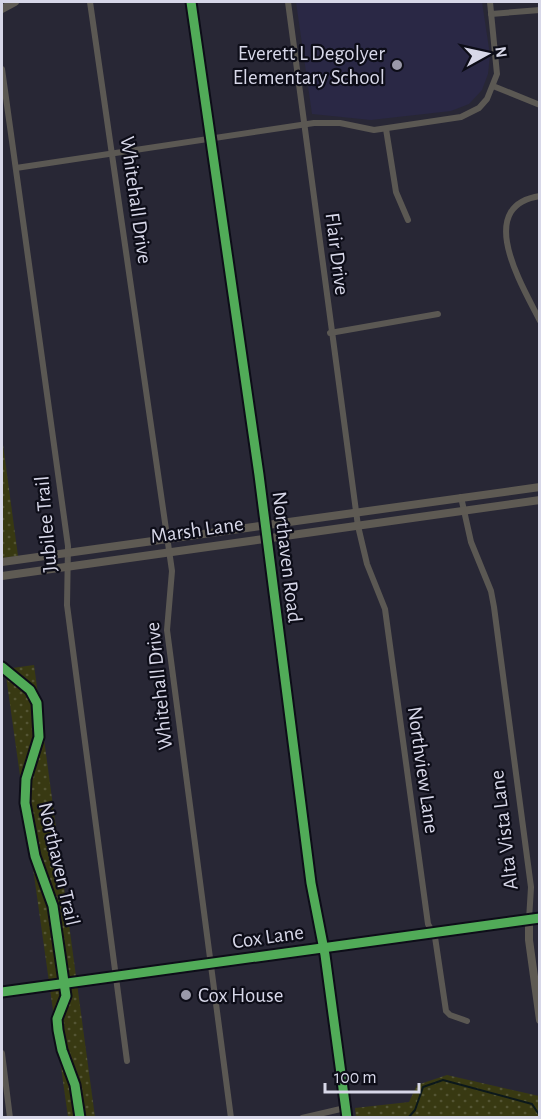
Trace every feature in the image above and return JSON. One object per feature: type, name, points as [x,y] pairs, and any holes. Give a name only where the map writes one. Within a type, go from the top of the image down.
[{"type":"street","points":[[2,9],[15,2]]},
{"type":"street","name":"Whitehall Drive","points":[[90,2],[169,552],[172,582],[167,630],[231,1118]]},
{"type":"street","name":"Northaven Road","points":[[191,2],[267,538],[311,883],[324,947],[347,1118]]},
{"type":"street","name":"Flair Drive","points":[[288,2],[330,333],[356,511]]},
{"type":"street","points":[[15,168],[304,124],[340,123],[360,128],[386,129],[461,117],[479,108],[493,86],[497,74],[498,58],[490,2]]},
{"type":"street","points":[[491,14],[540,10]]},
{"type":"street","name":"Jubilee Trail","points":[[2,69],[69,552],[67,605],[127,1061]]},
{"type":"street","points":[[493,86],[540,105]]},
{"type":"street","points":[[386,129],[396,192],[408,220]]},
{"type":"street","points":[[540,196],[516,203],[505,220],[516,272],[540,321]]},
{"type":"street","points":[[330,333],[438,314]]},
{"type":"street","name":"Marsh Lane","points":[[2,562],[540,487]]},
{"type":"street","name":"Alta Vista Lane","points":[[461,497],[471,542],[491,591],[494,607],[531,887],[529,940],[540,1020]]},
{"type":"street","name":"Marsh Lane","points":[[2,576],[540,500]]},
{"type":"street","name":"Northview Lane","points":[[356,511],[367,564],[385,609],[428,924],[432,933],[446,1011],[450,1015],[467,1021]]},
{"type":"street","name":"Cox Lane","points":[[2,992],[540,918]]},
{"type":"street","points":[[2,1053],[10,1118]]},
{"type":"street","points":[[302,1118],[345,1108]]},
{"type":"shaded area","name":"Everett L Degolyer Elementary School","points":[[296,2],[482,2],[490,55],[488,74],[482,90],[469,104],[451,111],[371,120],[312,114]]},
{"type":"shaded area","points":[[2,437],[18,556],[2,558]]},
{"type":"shaded area","points":[[34,665],[95,1117],[68,1117],[5,669]]},
{"type":"shaded area","points":[[447,1075],[539,1096],[539,1117],[356,1117],[355,1108],[409,1102],[417,1085]]},
{"type":"waterway","points":[[408,1118],[415,1110],[423,1087],[443,1080],[532,1104],[540,1116]]},
{"type":"cycle path","points":[[191,2],[259,475],[311,883],[325,955],[347,1118]]},
{"type":"cycle path","name":"Northaven Trail","points":[[2,667],[30,690],[37,703],[39,737],[26,779],[25,803],[35,856],[53,906],[66,996],[57,1019],[58,1030],[62,1050],[75,1085],[80,1118]]},
{"type":"cycle path","points":[[2,992],[540,918]]},
{"type":"place","name":"Everett L Degolyer Elementary School","points":[[397,65]]},
{"type":"place","name":"Cox House","points":[[186,995]]}]
